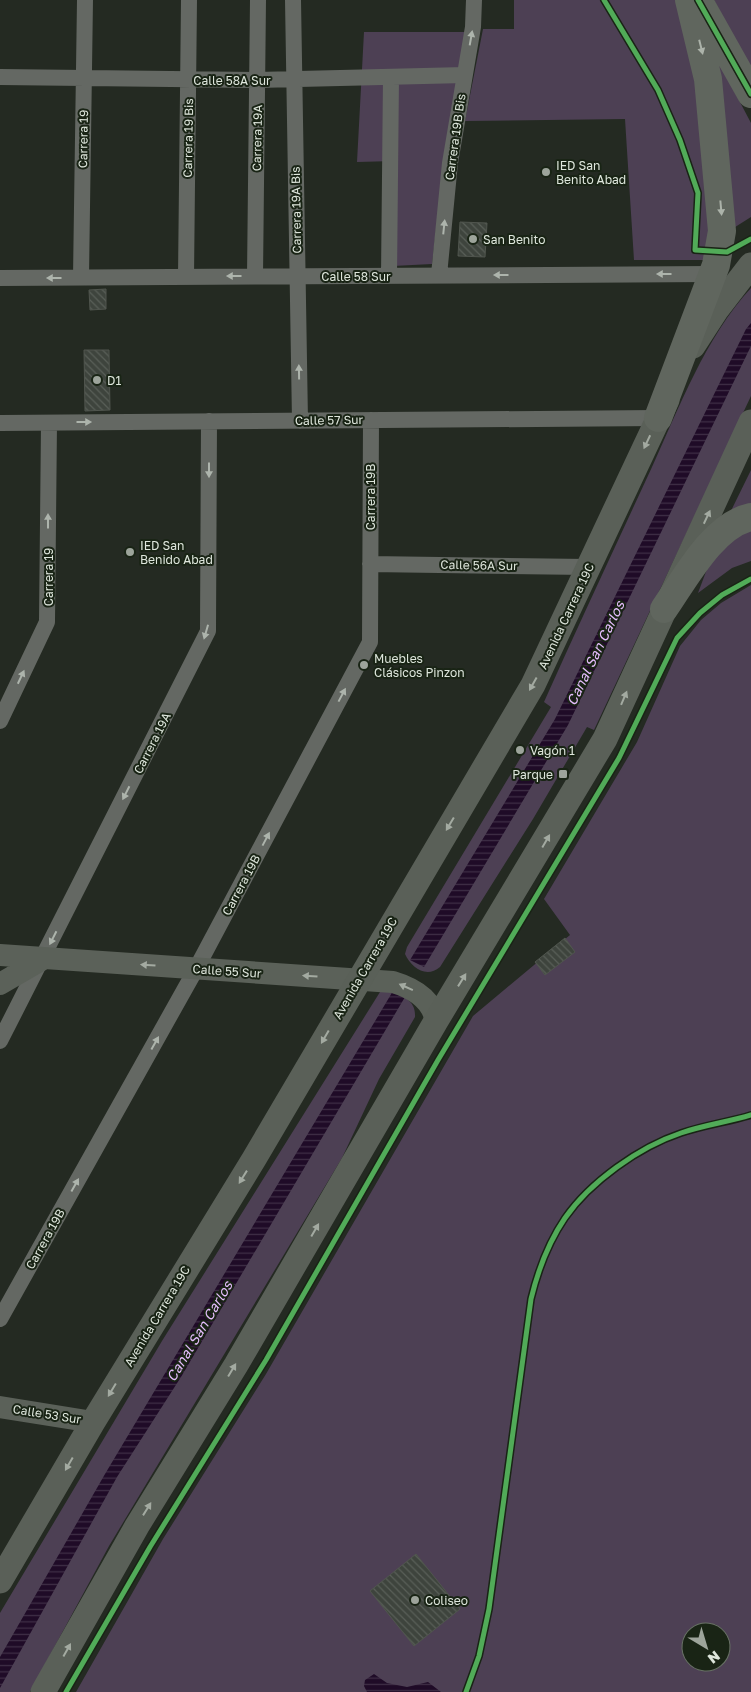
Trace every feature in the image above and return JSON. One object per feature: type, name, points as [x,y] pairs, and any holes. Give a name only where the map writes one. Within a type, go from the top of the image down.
[{"type":"highway","points":[[658,418],[712,274],[721,244],[722,218],[708,79],[689,0]]},
{"type":"highway","points":[[698,0],[751,94]]},
{"type":"highway","points":[[664,609],[693,567],[724,531],[739,520],[751,517]]},
{"type":"main road","name":"Avenida Carrera 19C","points":[[0,1581],[93,1422],[254,1159],[533,685],[658,418],[704,327],[751,265]]},
{"type":"main road","points":[[43,1692],[137,1526],[240,1357],[436,1021],[605,739],[751,422]]},
{"type":"street","name":"Carrera 19","points":[[82,277],[84,0]]},
{"type":"street","name":"Carrera 19 Bis","points":[[186,277],[189,0]]},
{"type":"street","name":"Carrera 19A","points":[[255,276],[258,0]]},
{"type":"street","name":"Carrera 19A Bis","points":[[293,0],[300,421]]},
{"type":"street","name":"Carrera 19B Bis","points":[[439,275],[450,163],[473,27],[474,0]]},
{"type":"street","name":"Calle 58A Sur","points":[[0,77],[258,80],[465,75]]},
{"type":"street","points":[[389,276],[391,77]]},
{"type":"street","name":"Calle 58 Sur","points":[[0,278],[712,274]]},
{"type":"street","name":"Calle 57 Sur","points":[[0,423],[658,418]]},
{"type":"street","name":"Carrera 19B","points":[[0,1319],[196,969],[370,642],[371,420]]},
{"type":"street","name":"Carrera 19A","points":[[0,1041],[208,631],[209,421]]},
{"type":"street","name":"Carrera 19","points":[[0,721],[47,622],[49,423]]},
{"type":"street","name":"Calle 56A Sur","points":[[370,564],[588,567]]},
{"type":"street","name":"Calle 55 Sur","points":[[0,955],[392,982],[408,987],[429,1004],[436,1021]]},
{"type":"street","points":[[0,984],[43,958]]},
{"type":"street","name":"Calle 53 Sur","points":[[0,1407],[93,1422]]},
{"type":"shaded area","points":[[514,0],[677,0],[694,49],[715,212],[708,260],[634,260],[625,119],[465,121],[483,29],[514,29]]},
{"type":"shaded area","points":[[714,0],[751,0],[751,70]]},
{"type":"shaded area","points":[[364,32],[467,32],[445,152],[432,264],[393,266],[394,161],[357,162]]},
{"type":"shaded area","points":[[713,51],[751,123],[751,217],[732,229]]},
{"type":"shaded area","points":[[751,288],[751,396],[594,730],[587,727],[533,819],[440,967],[424,972],[415,967],[408,959],[405,954],[407,947],[551,707],[544,702],[695,373],[720,328]]},
{"type":"shaded area","points":[[751,470],[751,510],[727,519]]},
{"type":"shaded area","points":[[751,527],[751,561],[732,568],[698,593],[710,561],[723,543]]},
{"type":"shaded area","points":[[751,585],[751,1692],[76,1692],[163,1539],[266,1374],[473,1016],[570,935],[544,899],[637,742],[680,646],[701,620],[721,603]]},
{"type":"shaded area","points":[[392,990],[412,1004],[415,1017],[379,1079],[342,1158],[109,1546],[30,1692],[0,1692],[0,1613],[162,1341],[380,992]]},
{"type":"water","name":"Canal San Carlos","points":[[751,323],[751,346],[568,725],[424,967],[410,960],[555,719],[746,329]]},
{"type":"water","name":"Canal San Carlos","points":[[393,991],[405,997],[181,1377],[117,1477],[0,1688],[0,1657],[105,1474]]},
{"type":"water","points":[[374,1674],[387,1683],[407,1687],[428,1682],[441,1692],[367,1692],[364,1686],[365,1680]]},
{"type":"building","name":"San Benito","points":[[460,222],[487,223],[485,257],[458,256]]},
{"type":"building","points":[[106,289],[106,309],[90,310],[89,290]]},
{"type":"building","name":"D1","points":[[84,350],[109,350],[110,410],[85,411]]},
{"type":"building","points":[[565,938],[575,952],[545,975],[535,962]]},
{"type":"building","name":"Coliseo","points":[[416,1554],[460,1609],[414,1646],[370,1591]]},
{"type":"cycle path","points":[[604,0],[658,90],[680,140],[698,193],[695,250],[727,252],[751,239]]},
{"type":"cycle path","points":[[698,0],[751,94]]},
{"type":"cycle path","points":[[66,1692],[150,1547],[266,1360],[438,1060],[619,758],[677,638],[700,613],[722,595],[751,579]]},
{"type":"cycle path","points":[[466,1692],[479,1656],[489,1609],[531,1299],[540,1267],[549,1247],[559,1227],[575,1205],[602,1179],[632,1157],[665,1139],[681,1133],[751,1115]]},
{"type":"place","name":"IED San Benito Abad","points":[[546,172]]},
{"type":"place","name":"San Benito","points":[[473,239]]},
{"type":"place","name":"D1","points":[[97,380]]},
{"type":"place","name":"IED San Benido Abad","points":[[130,552]]},
{"type":"place","name":"Muebles Clásicos Pinzon","points":[[364,665]]},
{"type":"place","name":"Vagón 1","points":[[520,750]]},
{"type":"place","name":"Parque","points":[[563,774]]},
{"type":"place","name":"Coliseo","points":[[415,1600]]}]
